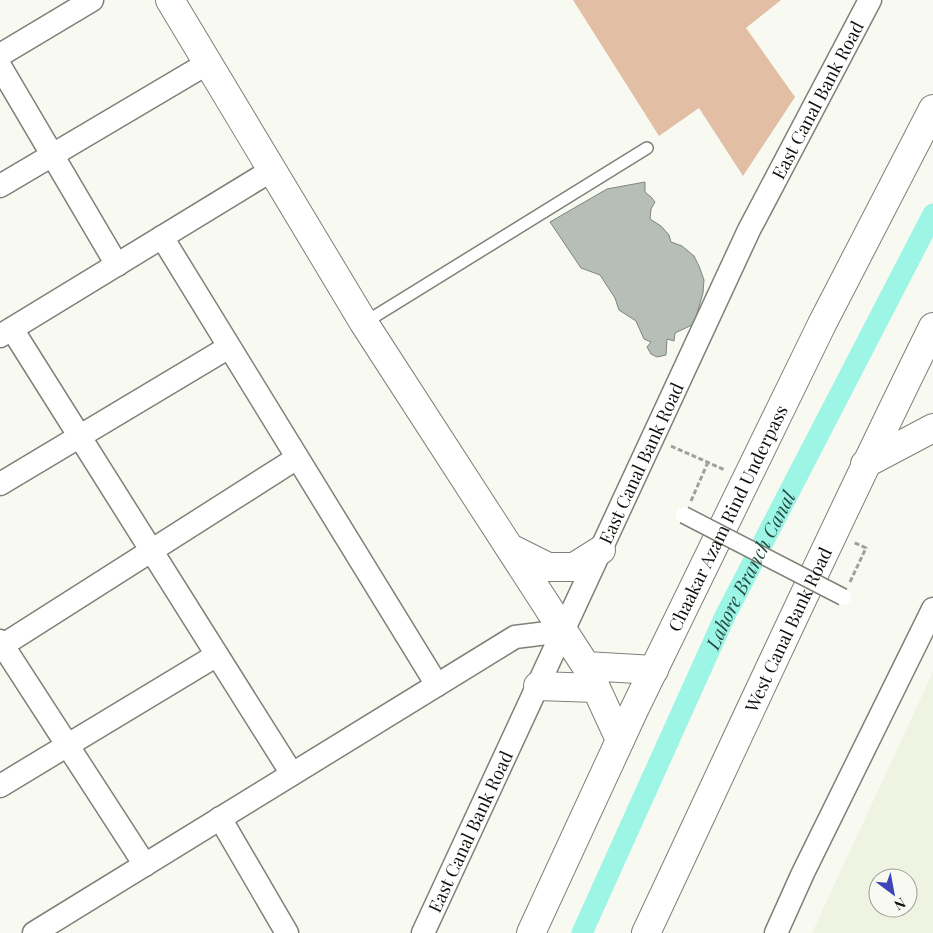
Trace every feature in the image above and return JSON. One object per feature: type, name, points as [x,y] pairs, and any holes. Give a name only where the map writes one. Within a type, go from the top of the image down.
[{"type":"main road","points":[[170,0],[364,322],[591,677],[620,740]]},
{"type":"main road","name":"Chaakar Azam Rind Underpass","points":[[531,933],[620,740],[822,324],[933,109]]},
{"type":"main road","name":"West Canal Bank Road","points":[[646,933],[834,534],[865,464],[933,327]]},
{"type":"main road","points":[[865,464],[933,428]]},
{"type":"main road","points":[[509,548],[548,567],[574,566],[601,550]]},
{"type":"main road","points":[[538,686],[591,677],[654,670]]},
{"type":"street","points":[[0,55],[92,0]]},
{"type":"street","name":"East Canal Bank Road","points":[[423,933],[750,230],[870,0]]},
{"type":"street","points":[[0,186],[208,63]]},
{"type":"street","points":[[0,66],[117,265]]},
{"type":"street","points":[[272,170],[6,332],[80,437],[292,774]]},
{"type":"street","points":[[162,237],[437,686]]},
{"type":"street","points":[[0,484],[229,347]]},
{"type":"street","points":[[145,865],[1,644],[297,458]]},
{"type":"street","points":[[684,515],[843,597]]},
{"type":"street","points":[[776,933],[933,609]]},
{"type":"street","points":[[34,933],[515,637],[563,631]]},
{"type":"street","points":[[0,786],[217,655]]},
{"type":"street","points":[[220,818],[287,933]]},
{"type":"lane","points":[[364,322],[647,148]]},
{"type":"path","points":[[653,438],[746,480]]},
{"type":"path","points":[[684,515],[708,462]]},
{"type":"path","points":[[843,597],[866,548]]},
{"type":"shaded area","points":[[573,0],[781,0],[746,28],[795,97],[743,176],[699,108],[659,136]]},
{"type":"shaded area","points":[[933,672],[933,933],[812,933]]},
{"type":"building","points":[[645,182],[645,192],[655,202],[651,209],[650,219],[661,226],[669,235],[671,242],[682,246],[694,256],[704,280],[703,293],[694,324],[675,333],[674,341],[667,339],[666,355],[657,357],[651,354],[647,347],[651,342],[644,339],[636,321],[619,310],[615,298],[600,275],[581,268],[550,222],[607,189]]},
{"type":"waterway","name":"Lahore Branch Canal","points":[[582,933],[725,616],[933,214]]}]
